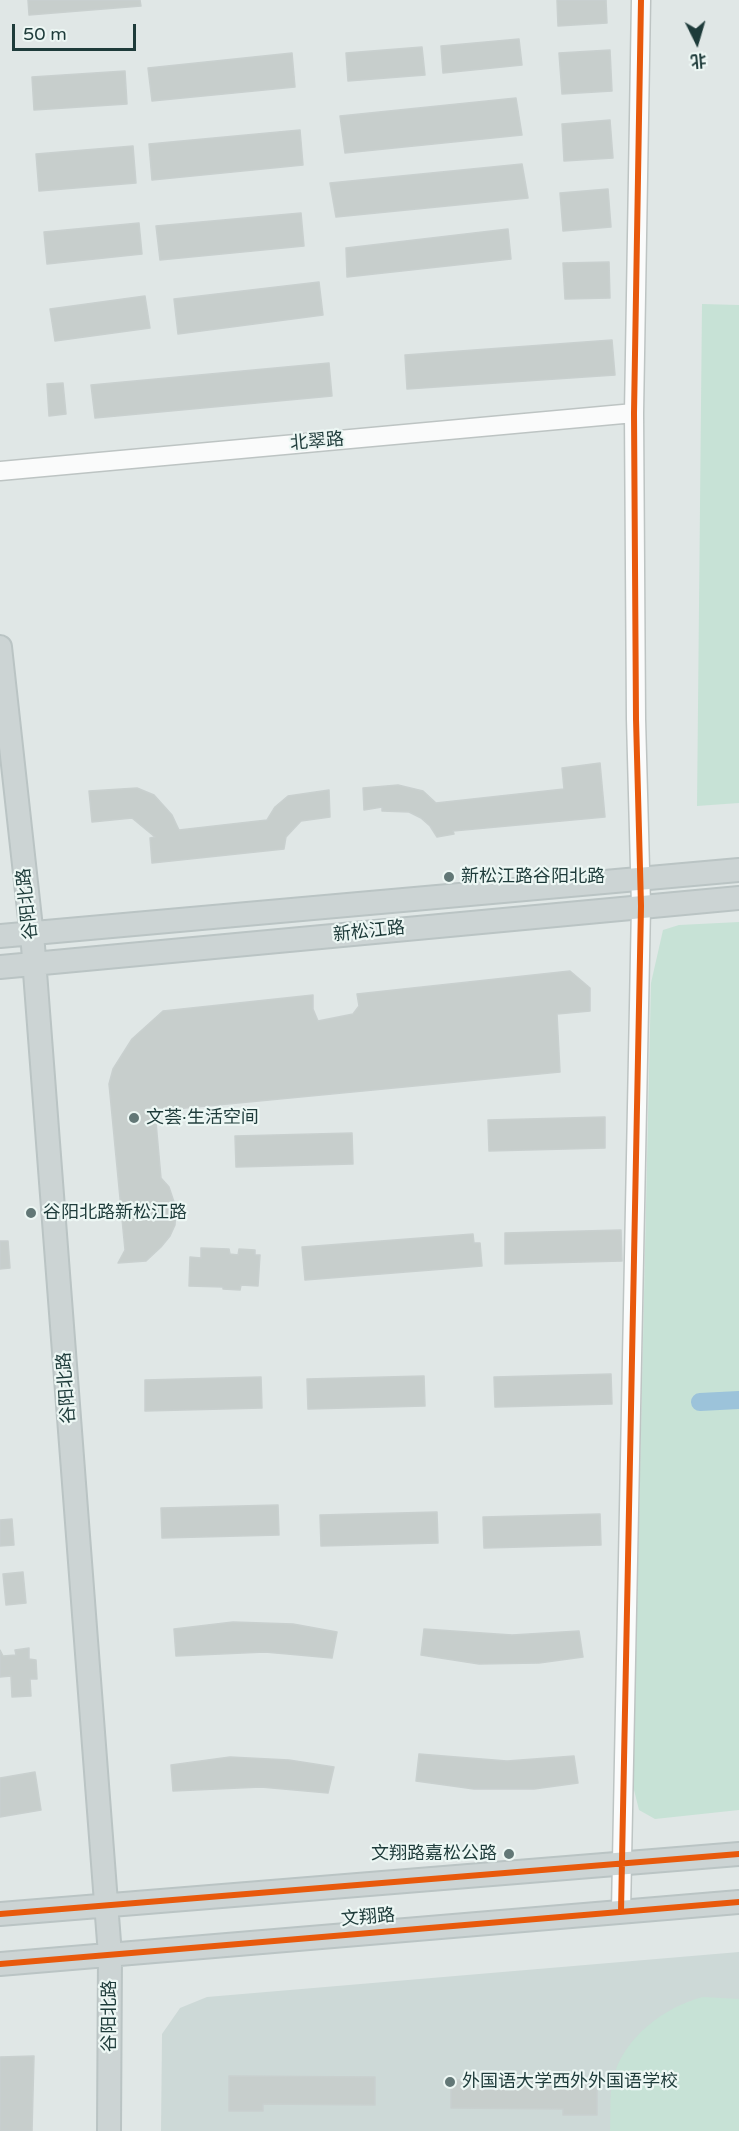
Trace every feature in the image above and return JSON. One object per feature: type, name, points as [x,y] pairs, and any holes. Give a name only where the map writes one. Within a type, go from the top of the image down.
[{"type":"main road","name":"谷阳北路","points":[[0,647],[32,933],[110,1955],[109,2131]]},
{"type":"main road","name":"新松江路","points":[[0,936],[739,870]]},
{"type":"main road","name":"新松江路","points":[[0,967],[739,898]]},
{"type":"main road","name":"文翔路","points":[[0,1914],[739,1854]]},
{"type":"main road","name":"文翔路","points":[[0,1964],[739,1902]]},
{"type":"street","points":[[621,1911],[641,906],[636,719],[634,413],[641,0]]},
{"type":"street","name":"北翠路","points":[[0,471],[634,413]]},
{"type":"shaded area","name":"外国语大学西外外国语学校","points":[[739,1952],[739,2131],[161,2131],[162,2034],[180,2008],[207,1997]]},
{"type":"green space","points":[[702,304],[739,305],[739,803],[697,806]]},
{"type":"green space","points":[[739,922],[739,1810],[655,1819],[639,1810],[633,1786],[651,983],[663,930],[679,925]]},
{"type":"green space","points":[[703,1997],[739,1999],[739,2131],[610,2131],[613,2079],[626,2050],[647,2026],[660,2017],[674,2008]]},
{"type":"building","points":[[28,0],[140,0],[141,6],[29,15]]},
{"type":"building","points":[[557,0],[606,0],[607,23],[558,26]]},
{"type":"building","points":[[519,39],[522,65],[443,73],[441,46]]},
{"type":"building","points":[[422,47],[425,75],[348,81],[346,53]]},
{"type":"building","points":[[610,50],[612,91],[562,94],[559,53]]},
{"type":"building","points":[[292,53],[295,87],[152,101],[148,68]]},
{"type":"building","points":[[125,71],[127,104],[34,110],[32,77]]},
{"type":"building","points":[[516,98],[522,135],[345,153],[340,116]]},
{"type":"building","points":[[610,120],[613,158],[564,161],[562,124]]},
{"type":"building","points":[[300,130],[303,165],[152,180],[149,144]]},
{"type":"building","points":[[133,146],[136,183],[39,191],[36,154]]},
{"type":"building","points":[[522,164],[528,198],[336,217],[330,183]]},
{"type":"building","points":[[608,189],[611,227],[563,231],[560,193]]},
{"type":"building","points":[[301,213],[304,246],[160,260],[156,226]]},
{"type":"building","points":[[139,223],[142,254],[47,264],[44,232]]},
{"type":"building","points":[[508,229],[511,259],[347,277],[346,248]]},
{"type":"building","points":[[609,262],[610,298],[565,299],[563,263]]},
{"type":"building","points":[[319,282],[323,315],[178,334],[174,299]]},
{"type":"building","points":[[145,296],[150,328],[55,341],[50,309]]},
{"type":"building","points":[[612,340],[615,375],[407,389],[405,355]]},
{"type":"building","points":[[329,363],[332,396],[95,418],[91,385]]},
{"type":"building","points":[[63,383],[66,414],[49,416],[47,384]]},
{"type":"building","points":[[600,763],[605,817],[453,831],[454,834],[437,837],[430,826],[409,812],[382,811],[382,807],[364,810],[363,788],[398,785],[423,791],[436,803],[564,789],[562,768]]},
{"type":"building","points":[[137,788],[154,795],[172,815],[179,830],[267,820],[275,807],[288,796],[329,790],[330,817],[301,821],[286,837],[284,849],[152,863],[150,838],[155,837],[132,818],[92,822],[89,791]]},
{"type":"building","name":"文荟·生活空间","points":[[570,971],[590,988],[590,1011],[557,1014],[560,1072],[155,1111],[161,1178],[169,1187],[176,1208],[175,1225],[170,1236],[146,1261],[118,1263],[125,1250],[109,1084],[113,1069],[132,1039],[163,1011],[313,995],[313,1009],[318,1021],[353,1014],[359,1006],[357,994]]},
{"type":"building","points":[[605,1117],[605,1148],[489,1151],[488,1120]]},
{"type":"building","points":[[352,1133],[353,1164],[236,1167],[235,1136]]},
{"type":"building","points":[[621,1230],[622,1261],[505,1264],[505,1233]]},
{"type":"building","points":[[473,1234],[474,1243],[480,1243],[482,1266],[305,1280],[302,1247]]},
{"type":"building","points":[[0,1241],[8,1241],[10,1268],[0,1269]]},
{"type":"building","points":[[201,1248],[229,1249],[230,1254],[238,1255],[239,1249],[255,1250],[255,1255],[260,1255],[258,1286],[241,1285],[240,1290],[189,1286],[190,1257],[201,1258]]},
{"type":"building","points":[[611,1374],[612,1404],[495,1407],[494,1377]]},
{"type":"building","points":[[424,1376],[425,1406],[308,1409],[307,1379]]},
{"type":"building","points":[[261,1377],[262,1408],[145,1411],[145,1380]]},
{"type":"building","points":[[278,1505],[279,1535],[162,1538],[161,1508]]},
{"type":"building","points":[[437,1512],[438,1543],[321,1546],[320,1515]]},
{"type":"building","points":[[600,1514],[601,1545],[484,1548],[483,1517]]},
{"type":"building","points":[[12,1519],[14,1545],[0,1546],[0,1520]]},
{"type":"building","points":[[23,1572],[26,1603],[6,1605],[3,1574]]},
{"type":"building","points":[[233,1622],[293,1624],[337,1632],[332,1658],[265,1652],[176,1656],[174,1629]]},
{"type":"building","points":[[424,1629],[512,1635],[579,1631],[583,1657],[539,1663],[479,1664],[421,1655]]},
{"type":"building","points":[[29,1648],[29,1659],[36,1660],[37,1679],[30,1679],[31,1696],[12,1697],[11,1676],[0,1677],[0,1650],[3,1656],[16,1655],[15,1650]]},
{"type":"building","points":[[419,1754],[507,1761],[574,1756],[578,1783],[534,1789],[474,1789],[416,1781]]},
{"type":"building","points":[[230,1757],[289,1760],[334,1767],[328,1793],[261,1787],[173,1791],[171,1765]]},
{"type":"building","points":[[35,1772],[41,1810],[0,1817],[0,1778]]},
{"type":"building","points":[[34,2056],[32,2131],[0,2131],[0,2057]]},
{"type":"building","points":[[229,2076],[375,2077],[375,2105],[263,2104],[263,2111],[229,2111]]},
{"type":"building","points":[[451,2080],[597,2081],[597,2115],[563,2115],[563,2109],[451,2108]]},
{"type":"waterway","points":[[700,1402],[739,1400]]},
{"type":"cycle path","points":[[621,1911],[641,906],[636,719],[634,413],[641,0]]},
{"type":"cycle path","points":[[0,1914],[739,1854]]},
{"type":"cycle path","points":[[0,1964],[739,1902]]},
{"type":"place","name":"新松江路谷阳北路","points":[[449,877]]},
{"type":"place","name":"文荟·生活空间","points":[[134,1118]]},
{"type":"place","name":"谷阳北路新松江路","points":[[31,1213]]},
{"type":"place","name":"文翔路嘉松公路","points":[[509,1854]]},
{"type":"place","name":"外国语大学西外外国语学校","points":[[450,2082]]}]
